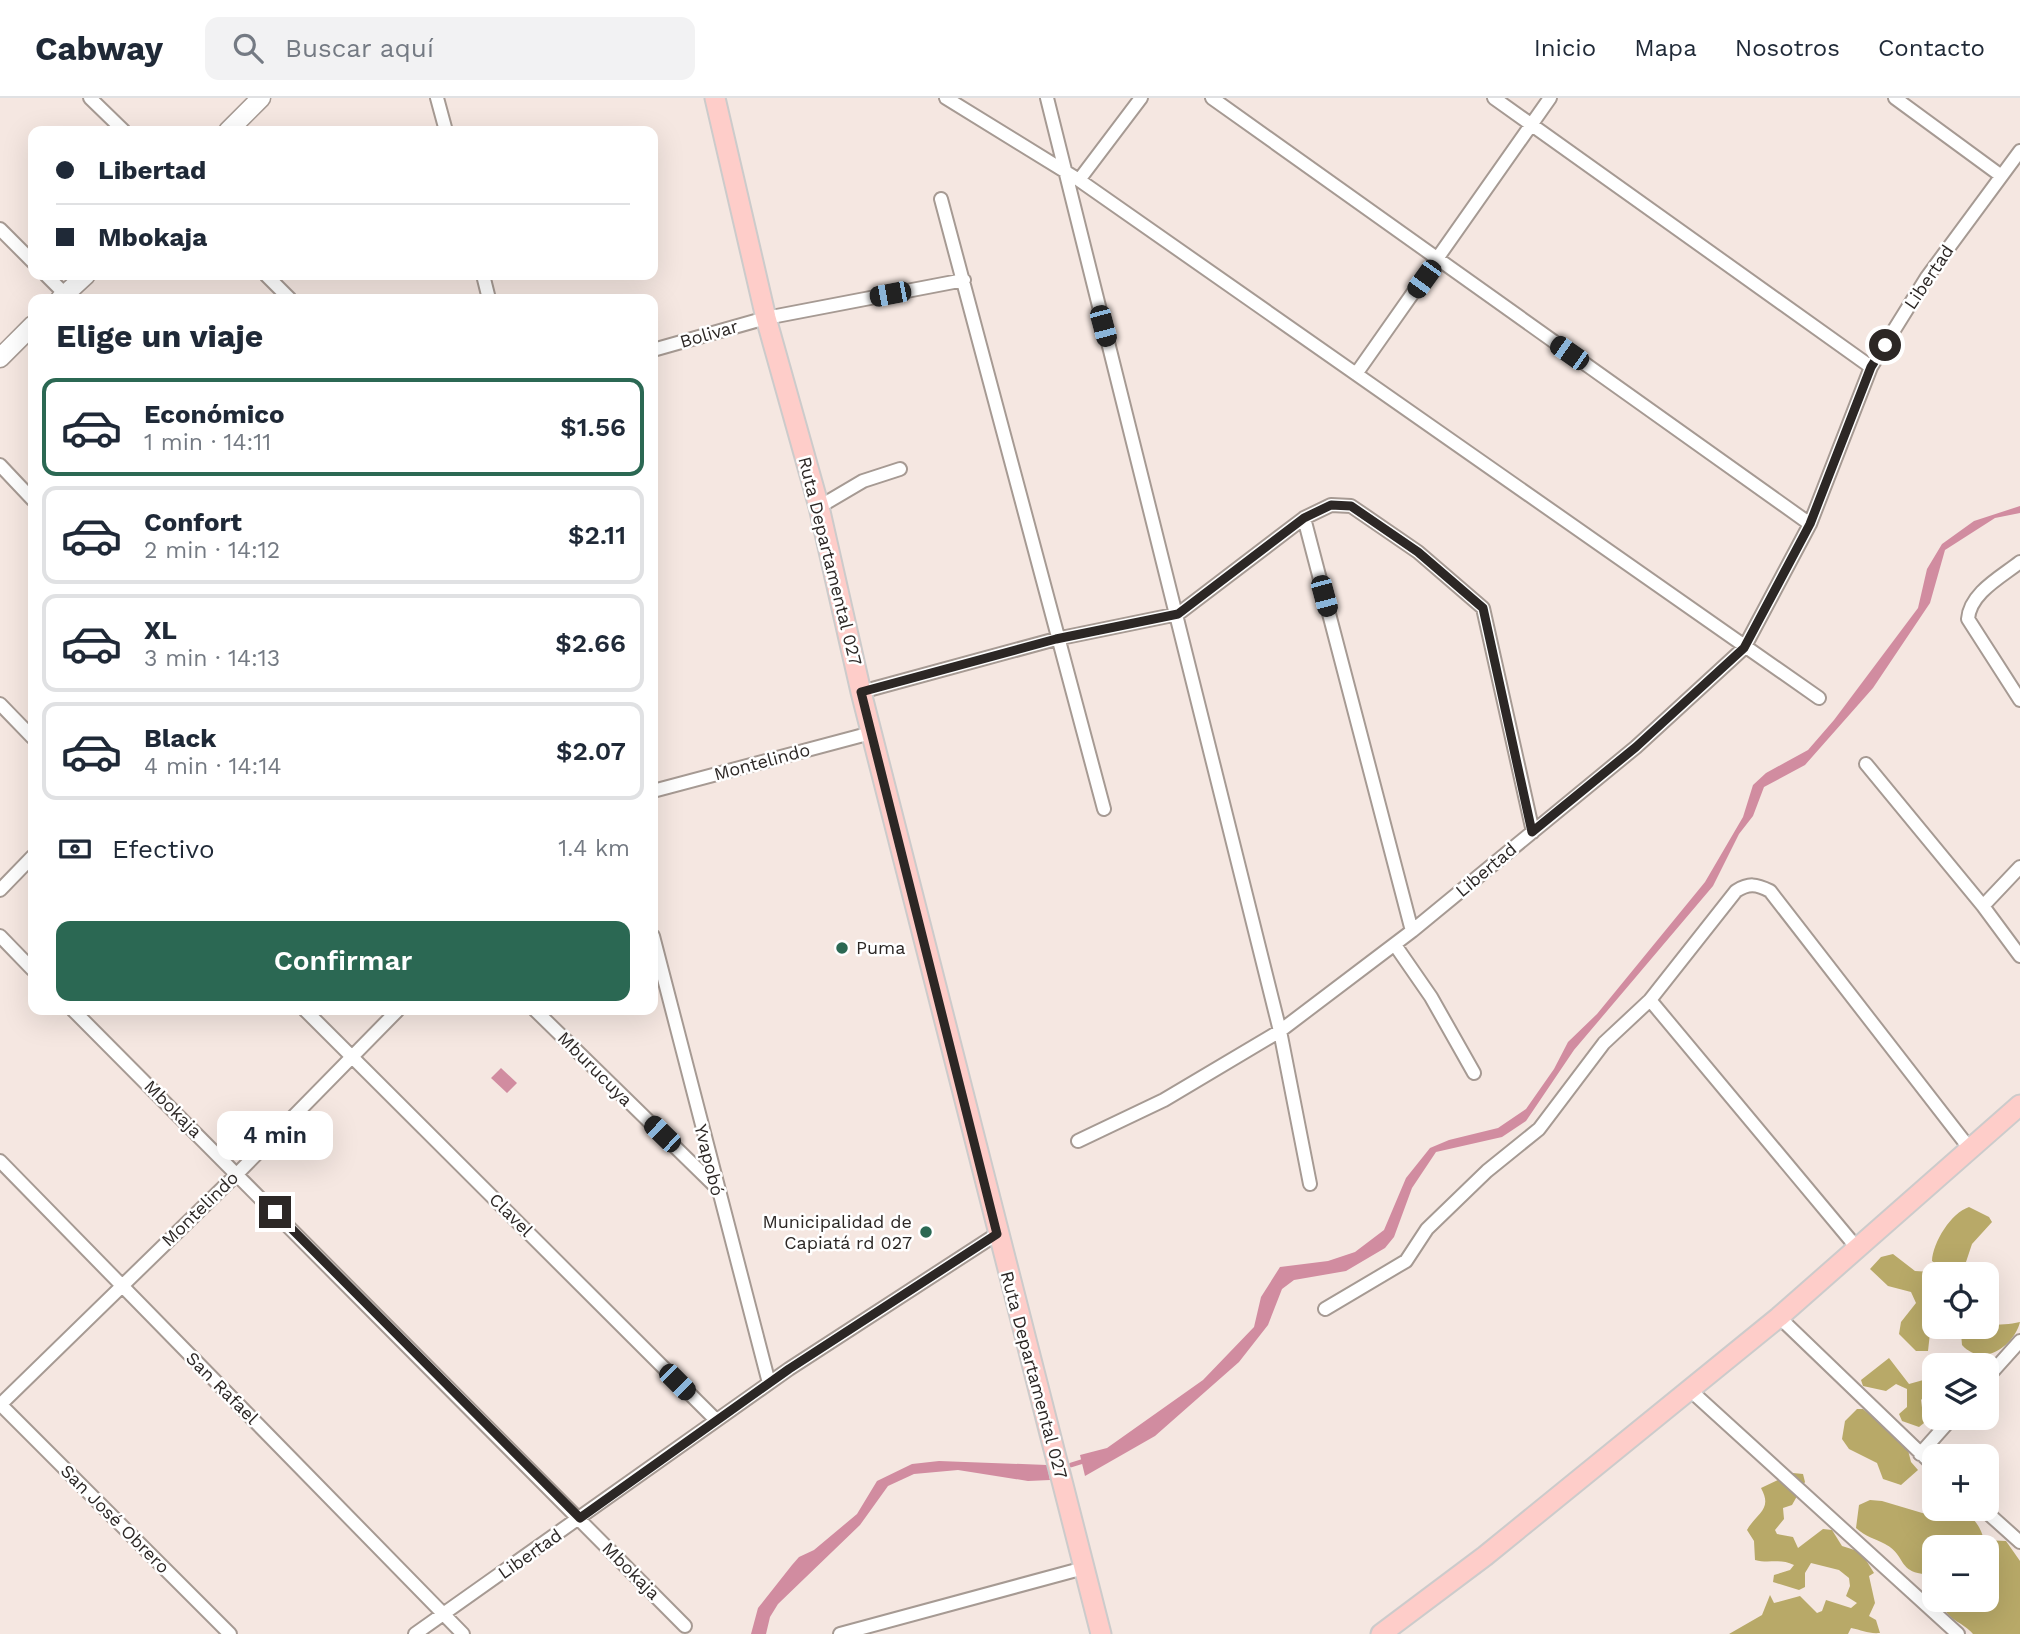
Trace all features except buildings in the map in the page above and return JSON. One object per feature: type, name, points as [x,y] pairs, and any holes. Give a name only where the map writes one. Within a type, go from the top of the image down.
[{"type":"main road","name":"Ruta Departamental 027","points":[[715,98],[765,318],[820,507],[871,733],[1101,1634]]},
{"type":"main road","points":[[1381,1634],[1485,1556],[1779,1317],[2018,1109]]},
{"type":"street","points":[[90,98],[119,126]]},
{"type":"street","points":[[233,126],[261,98]]},
{"type":"street","points":[[437,98],[445,126]]},
{"type":"street","points":[[946,98],[1079,180],[1819,698]]},
{"type":"street","points":[[1047,98],[1280,1031],[1310,1184]]},
{"type":"street","points":[[1079,180],[1142,98]]},
{"type":"street","points":[[1212,98],[1810,524]]},
{"type":"street","points":[[1494,98],[1871,367]]},
{"type":"street","points":[[1356,374],[1550,98]]},
{"type":"street","points":[[1895,98],[2000,175]]},
{"type":"street","name":"Libertad","points":[[1078,1141],[1164,1100],[1280,1031],[1395,945],[1636,747],[1744,648],[1810,524],[1871,367],[1927,277],[2020,151]]},
{"type":"street","points":[[941,199],[1056,639],[1104,808]]},
{"type":"street","points":[[0,229],[28,257]]},
{"type":"street","points":[[50,280],[62,294]]},
{"type":"street","points":[[69,294],[81,280]]},
{"type":"street","points":[[271,280],[285,294]]},
{"type":"street","name":"Bolivar","points":[[658,350],[765,318],[964,280]]},
{"type":"street","points":[[0,358],[28,330]]},
{"type":"street","points":[[0,466],[28,495]]},
{"type":"street","points":[[820,507],[863,481],[901,469]]},
{"type":"street","points":[[861,692],[1056,639],[1178,614],[1304,518],[1331,505],[1351,506],[1418,552],[1478,600],[1488,623],[1532,832]]},
{"type":"street","points":[[1304,518],[1412,931]]},
{"type":"street","points":[[2020,562],[1976,597],[1969,608],[1968,619],[2020,700]]},
{"type":"street","points":[[0,704],[28,733]]},
{"type":"street","name":"Montelindo","points":[[658,791],[871,733]]},
{"type":"street","points":[[1866,764],[1983,906],[2020,956]]},
{"type":"street","points":[[0,890],[28,861]]},
{"type":"street","points":[[1983,906],[2020,867]]},
{"type":"street","points":[[1325,1309],[1406,1261],[1427,1229],[1487,1171],[1539,1129],[1604,1043],[1650,1000],[1736,891],[1746,885],[1757,884],[1770,891],[1970,1149]]},
{"type":"street","points":[[0,936],[28,965]]},
{"type":"street","points":[[1395,945],[1431,997],[1474,1073]]},
{"type":"street","name":"Yvapobó","points":[[658,956],[769,1383]]},
{"type":"street","points":[[1650,1000],[1857,1248]]},
{"type":"street","name":"Mbokaja","points":[[78,1015],[685,1626]]},
{"type":"street","name":"Clavel","points":[[310,1015],[716,1420]]},
{"type":"street","name":"Montelindo","points":[[0,1404],[237,1174],[393,1015]]},
{"type":"street","name":"Mburucuya","points":[[540,1015],[716,1187]]},
{"type":"street","name":"San Rafael","points":[[0,1161],[463,1634]]},
{"type":"street","name":"Libertad","points":[[415,1634],[769,1383],[997,1234]]},
{"type":"street","points":[[1779,1317],[1920,1454],[1941,1430]]},
{"type":"street","points":[[1999,1364],[2020,1341]]},
{"type":"street","points":[[1689,1390],[1958,1634]]},
{"type":"street","name":"San José Obrero","points":[[0,1404],[230,1634]]},
{"type":"street","points":[[1997,1521],[2020,1542]]},
{"type":"street","points":[[840,1634],[1084,1567]]},
{"type":"shaded area","points":[[2020,506],[2020,513],[1995,518],[1945,550],[1930,603],[1873,688],[1805,765],[1764,787],[1753,816],[1739,834],[1713,886],[1574,1050],[1526,1121],[1502,1137],[1436,1152],[1412,1188],[1394,1237],[1385,1248],[1346,1271],[1294,1280],[1282,1289],[1268,1325],[1239,1362],[1155,1436],[1085,1476],[1080,1455],[1107,1448],[1203,1380],[1254,1327],[1261,1297],[1280,1267],[1328,1261],[1355,1252],[1384,1230],[1406,1178],[1430,1148],[1449,1140],[1498,1128],[1526,1109],[1554,1069],[1568,1042],[1597,1014],[1705,882],[1743,817],[1753,785],[1766,773],[1808,750],[1834,720],[1918,608],[1927,569],[1942,544],[1974,521]]},
{"type":"shaded area","points":[[501,1068],[517,1083],[507,1093],[491,1078]]},
{"type":"shaded area","points":[[1969,1207],[1989,1217],[1992,1222],[1972,1244],[1966,1262],[1933,1262],[1933,1253],[1939,1237],[1962,1210]]},
{"type":"shaded area","points":[[1893,1254],[1915,1271],[1922,1271],[1922,1339],[1929,1339],[1928,1351],[1916,1351],[1899,1334],[1901,1322],[1916,1303],[1911,1292],[1888,1286],[1870,1269],[1881,1257]]},
{"type":"shaded area","points":[[2020,1322],[2011,1339],[1997,1351],[1974,1353],[1962,1345],[1962,1339],[1999,1339],[1999,1325]]},
{"type":"shaded area","points":[[1889,1358],[1909,1384],[1922,1380],[1922,1425],[1919,1427],[1902,1421],[1899,1414],[1907,1407],[1907,1389],[1896,1384],[1886,1391],[1863,1386],[1861,1380]]},
{"type":"shaded area","points":[[1857,1409],[1863,1409],[1907,1446],[1911,1462],[1918,1470],[1901,1485],[1883,1479],[1877,1463],[1849,1449],[1842,1439],[1845,1421]]},
{"type":"shaded area","points":[[939,1461],[1047,1465],[1050,1480],[1028,1481],[958,1470],[914,1474],[888,1486],[860,1525],[778,1604],[770,1617],[766,1634],[751,1634],[758,1608],[792,1565],[857,1514],[877,1481],[912,1464]]},
{"type":"shaded area","points":[[1793,1473],[1803,1474],[1805,1482],[1792,1505],[1783,1508],[1784,1519],[1775,1530],[1777,1534],[1793,1537],[1798,1548],[1823,1529],[1832,1530],[1842,1546],[1861,1552],[1874,1573],[1869,1576],[1875,1603],[1869,1616],[1876,1620],[1880,1633],[1851,1628],[1848,1634],[1729,1634],[1762,1615],[1770,1595],[1774,1603],[1800,1596],[1817,1613],[1822,1611],[1826,1600],[1851,1608],[1857,1603],[1846,1596],[1850,1586],[1849,1578],[1839,1570],[1811,1563],[1805,1573],[1805,1587],[1799,1590],[1773,1582],[1774,1575],[1790,1570],[1794,1565],[1755,1560],[1754,1541],[1747,1530],[1764,1506],[1761,1488]]},
{"type":"shaded area","points":[[1870,1500],[1882,1501],[1922,1513],[1922,1521],[1974,1521],[1982,1535],[1922,1535],[1922,1574],[1907,1568],[1892,1549],[1856,1528],[1859,1505]]},
{"type":"shaded area","points":[[1999,1541],[2006,1541],[2020,1561],[2020,1634],[1973,1634],[1947,1612],[1999,1612]]},
{"type":"waterway","points":[[1071,1465],[1087,1460]]},
{"type":"place","name":"Puma","points":[[842,948]]},
{"type":"place","name":"Municipalidad de Capiatá rd 027","points":[[926,1232]]},
{"type":"route","points":[[275,1212],[580,1518],[789,1369],[997,1234],[861,692],[1056,639],[1178,614],[1304,518],[1331,505],[1351,506],[1418,552],[1478,600],[1483,608],[1532,832],[1636,747],[1744,648],[1780,585],[1810,524],[1871,367],[1885,345]]}]
